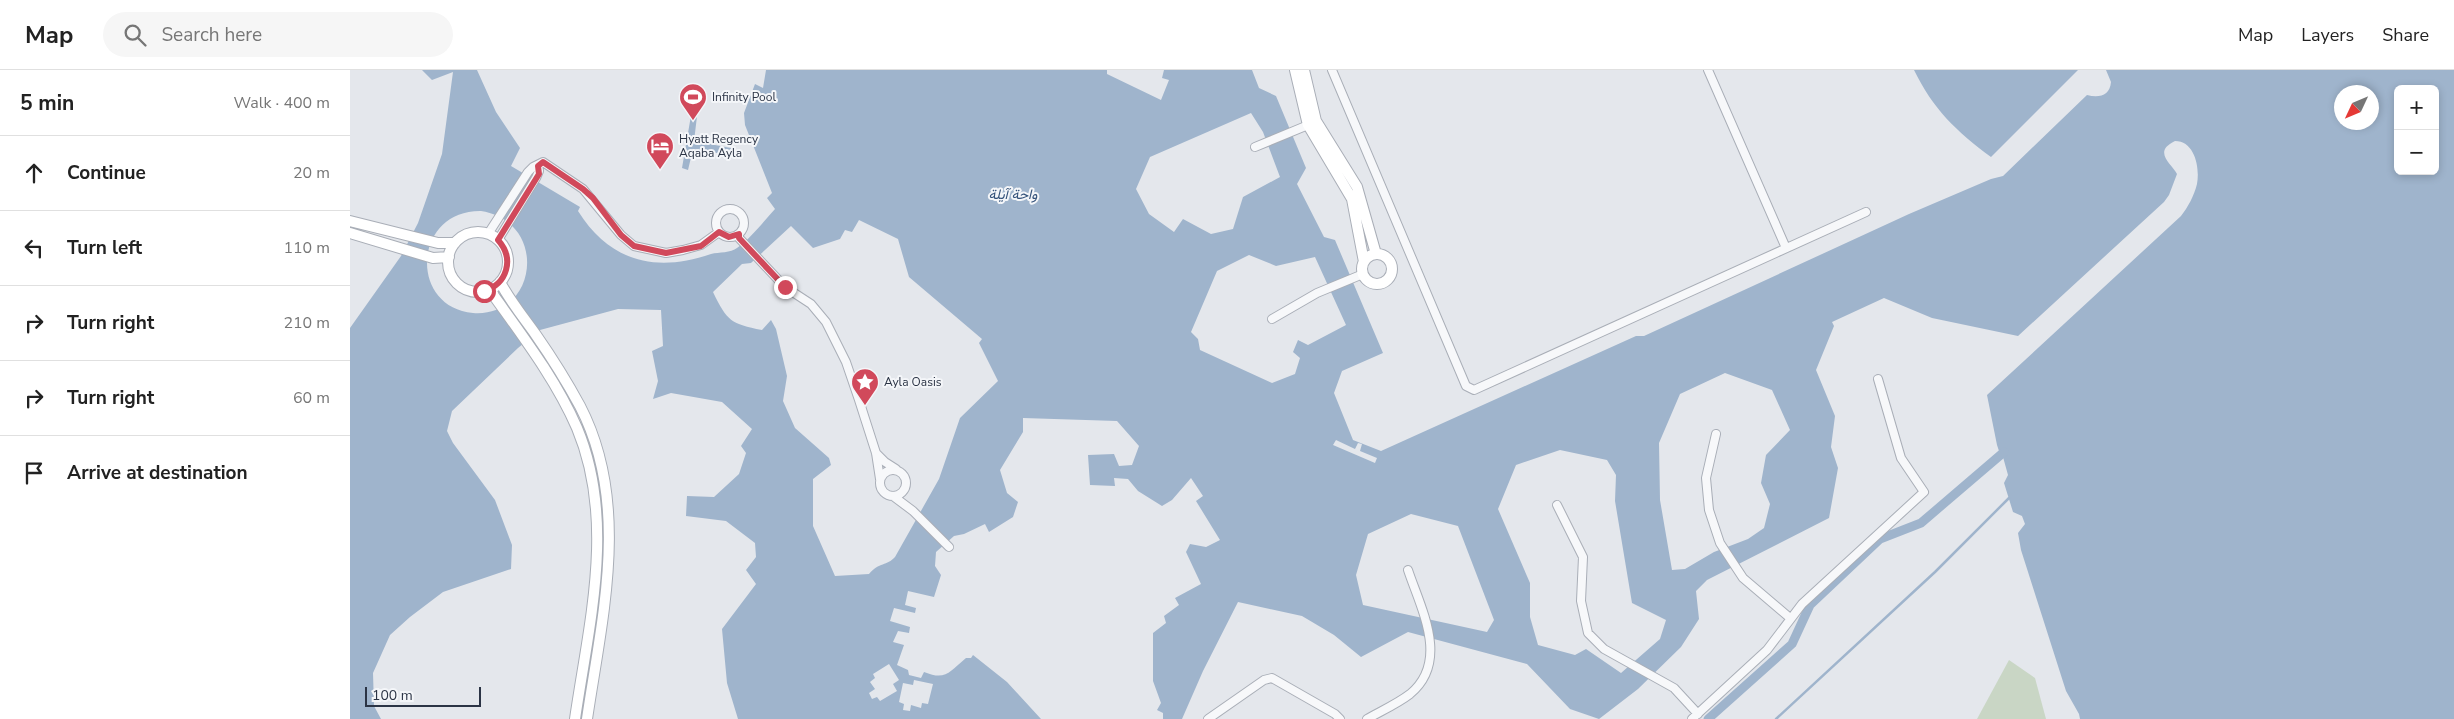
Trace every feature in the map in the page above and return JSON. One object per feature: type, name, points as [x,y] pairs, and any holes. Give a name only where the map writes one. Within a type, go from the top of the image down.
[{"type":"street","points":[[1295,70],[1309,125],[1352,199],[1364,262]]},
{"type":"street","points":[[1304,70],[1309,125],[1357,187],[1363,201],[1376,254]]},
{"type":"street","points":[[1332,70],[1466,386],[1470,389],[1479,389],[1866,212]]},
{"type":"street","points":[[1708,70],[1786,248]]},
{"type":"street","points":[[1255,148],[1309,125]]},
{"type":"street","points":[[490,231],[528,172],[546,163],[593,198],[621,235],[634,246],[650,251],[674,251],[701,246],[719,232]]},
{"type":"street","points":[[500,236],[536,178],[539,171],[538,166]]},
{"type":"street","points":[[732,209],[744,218],[743,230],[739,236],[729,237],[719,232],[717,227],[718,216],[722,212],[732,209]]},
{"type":"street","points":[[350,220],[438,243],[455,243]]},
{"type":"street","points":[[490,231],[500,236],[508,260],[502,285],[493,292],[476,292],[461,286],[451,273],[449,257],[455,243],[470,233],[490,231]]},
{"type":"street","points":[[350,234],[433,258],[449,257]]},
{"type":"street","points":[[397,248],[402,234]]},
{"type":"street","points":[[739,236],[785,287],[811,304],[826,322],[846,362],[876,453],[883,491],[912,510],[949,547]]},
{"type":"street","points":[[1272,319],[1317,293],[1358,276],[1364,262],[1376,254]]},
{"type":"street","points":[[1358,276],[1374,284],[1384,283],[1388,280],[1392,265],[1386,257],[1376,254]]},
{"type":"street","points":[[502,285],[573,394],[587,423],[603,473],[609,510],[609,561],[587,719]]},
{"type":"street","points":[[493,292],[563,399],[576,427],[590,473],[596,510],[596,569],[575,719]]},
{"type":"street","points":[[1557,506],[1583,556],[1581,601],[1588,634],[1604,650],[1627,660],[1674,688],[1695,717],[1767,650],[1782,633],[1790,618],[1924,492],[1901,458],[1878,379]]},
{"type":"street","points":[[1716,434],[1708,466],[1706,494],[1720,543],[1743,578],[1790,618]]},
{"type":"street","points":[[876,453],[905,476],[905,489],[912,510]]},
{"type":"street","points":[[880,480],[887,470],[898,470]]},
{"type":"street","points":[[893,496],[905,489]]},
{"type":"street","points":[[1367,719],[1399,702],[1420,683],[1429,667],[1432,643],[1408,570]]},
{"type":"street","points":[[1208,719],[1264,680],[1272,678],[1340,719]]},
{"type":"green space","points":[[2009,660],[2035,678],[2046,719],[1977,719]]},
{"type":"water","name":"واحة آيلة","points":[[422,70],[477,70],[496,112],[520,148],[511,166],[580,207],[578,211],[591,228],[605,242],[620,252],[636,259],[653,262],[672,262],[691,260],[734,250],[752,235],[775,209],[767,198],[772,193],[745,125],[744,113],[755,84],[763,88],[766,70],[1107,70],[1107,74],[1161,100],[1169,80],[1162,78],[1164,70],[1252,70],[1259,88],[1276,96],[1306,168],[1297,184],[1324,237],[1335,240],[1383,353],[1342,371],[1334,393],[1353,440],[1381,451],[1636,336],[1644,336],[1909,214],[1991,179],[2003,176],[2087,95],[2100,96],[2109,90],[2111,82],[2106,70],[2454,70],[2454,719],[2080,719],[2066,691],[2021,550],[2018,533],[2025,524],[2022,516],[2013,512],[2004,483],[2008,475],[2003,457],[2005,454],[2003,449],[1999,451],[1997,445],[1987,395],[2184,213],[2196,188],[2198,178],[2197,163],[2192,150],[2187,145],[2175,141],[2168,145],[2164,154],[2177,174],[2169,195],[2164,202],[2018,336],[1932,318],[1884,298],[1832,322],[1834,326],[1816,370],[1835,416],[1831,447],[1838,468],[1829,518],[1707,580],[1696,591],[1699,619],[1681,647],[1638,689],[1599,719],[1570,709],[1527,664],[1408,632],[1361,657],[1334,635],[1302,616],[1238,602],[1203,671],[1182,719],[1163,719],[1163,713],[1157,710],[1161,703],[1153,681],[1153,633],[1166,623],[1164,616],[1179,605],[1175,598],[1201,584],[1186,552],[1190,544],[1206,547],[1220,540],[1196,501],[1203,496],[1191,478],[1172,500],[1162,506],[1138,491],[1128,479],[1114,478],[1115,486],[1090,485],[1088,455],[1114,454],[1119,466],[1132,465],[1139,446],[1117,421],[1023,418],[1023,432],[1000,470],[1007,493],[1018,502],[1013,517],[989,532],[985,524],[964,534],[954,536],[936,552],[935,566],[941,575],[934,597],[908,591],[905,605],[916,608],[915,613],[894,608],[890,621],[910,627],[909,633],[898,631],[893,642],[904,645],[897,665],[908,670],[909,675],[921,678],[924,672],[937,676],[947,674],[966,658],[971,658],[973,655],[1007,682],[1041,719],[738,719],[727,683],[722,629],[756,584],[746,570],[756,557],[755,543],[726,521],[686,516],[687,496],[714,497],[739,474],[746,453],[741,446],[752,429],[722,402],[671,393],[653,399],[658,381],[652,351],[663,346],[661,310],[618,309],[540,330],[518,348],[452,411],[447,431],[453,443],[495,500],[512,545],[511,569],[443,592],[390,635],[373,673],[374,706],[381,719],[350,719],[350,328],[401,256],[418,223],[442,154],[453,72],[432,80]],"holes":[[[1251,113],[1263,132],[1280,177],[1243,197],[1233,229],[1211,234],[1183,219],[1174,232],[1149,214],[1136,189],[1150,157]],[[481,211],[503,219],[518,232],[525,249],[527,268],[522,286],[511,301],[495,311],[473,313],[452,307],[437,294],[429,278],[427,259],[431,241],[442,226],[458,215]],[[859,220],[898,239],[909,277],[982,339],[979,343],[998,381],[960,418],[939,479],[895,557],[869,574],[835,576],[813,526],[813,479],[831,465],[829,458],[795,428],[783,401],[787,376],[776,329],[771,320],[762,330],[743,326],[731,320],[722,309],[713,292],[742,264],[751,263],[791,226],[813,248],[840,239],[845,230],[852,232]],[[1249,255],[1276,266],[1315,257],[1346,325],[1308,345],[1298,340],[1293,352],[1300,358],[1295,374],[1272,383],[1200,350],[1198,339],[1191,332],[1217,271]],[[1725,373],[1772,390],[1790,430],[1766,455],[1761,483],[1770,504],[1764,528],[1748,539],[1714,552],[1685,569],[1672,570],[1660,500],[1659,443],[1680,394]],[[1560,450],[1607,460],[1616,475],[1615,501],[1632,603],[1666,620],[1660,639],[1621,673],[1586,649],[1575,655],[1538,645],[1530,617],[1530,583],[1498,509],[1516,465]],[[1411,514],[1458,526],[1494,620],[1487,632],[1363,605],[1356,575],[1368,534]],[[889,664],[899,680],[893,684],[897,691],[880,701],[877,697],[872,699],[869,693],[875,689],[870,682],[875,678],[873,674]],[[914,680],[933,684],[928,704],[922,703],[921,708],[911,705],[910,711],[903,710],[904,704],[899,702],[903,683],[913,685]]]},
{"type":"water","points":[[1914,70],[2078,70],[1991,157],[1967,138],[1937,108]]},
{"type":"water","name":"Infinity Pool","points":[[694,98],[699,100],[694,141],[736,149],[735,156],[693,149],[688,170],[682,168]]},
{"type":"pier","points":[[1336,440],[1355,449],[1358,443],[1362,444],[1360,451],[1377,458],[1375,463],[1333,445]]},
{"type":"waterway","points":[[1708,719],[1792,644],[1810,605],[1880,539],[1921,523],[2004,452]]},
{"type":"waterway","points":[[1776,719],[1935,572],[2009,498]]},
{"type":"place","name":"Infinity Pool","points":[[693,121]]},
{"type":"place","name":"Hyatt Regency Aqaba Ayla","points":[[660,170]]},
{"type":"place","name":"Ayla Oasis","points":[[865,406]]},
{"type":"route","points":[[484,291],[496,286],[504,277],[508,260],[505,249],[498,240],[539,174],[538,166],[543,162],[572,181],[593,198],[621,235],[634,246],[666,253],[701,246],[719,232],[729,237],[739,234],[739,238],[785,287]]}]
